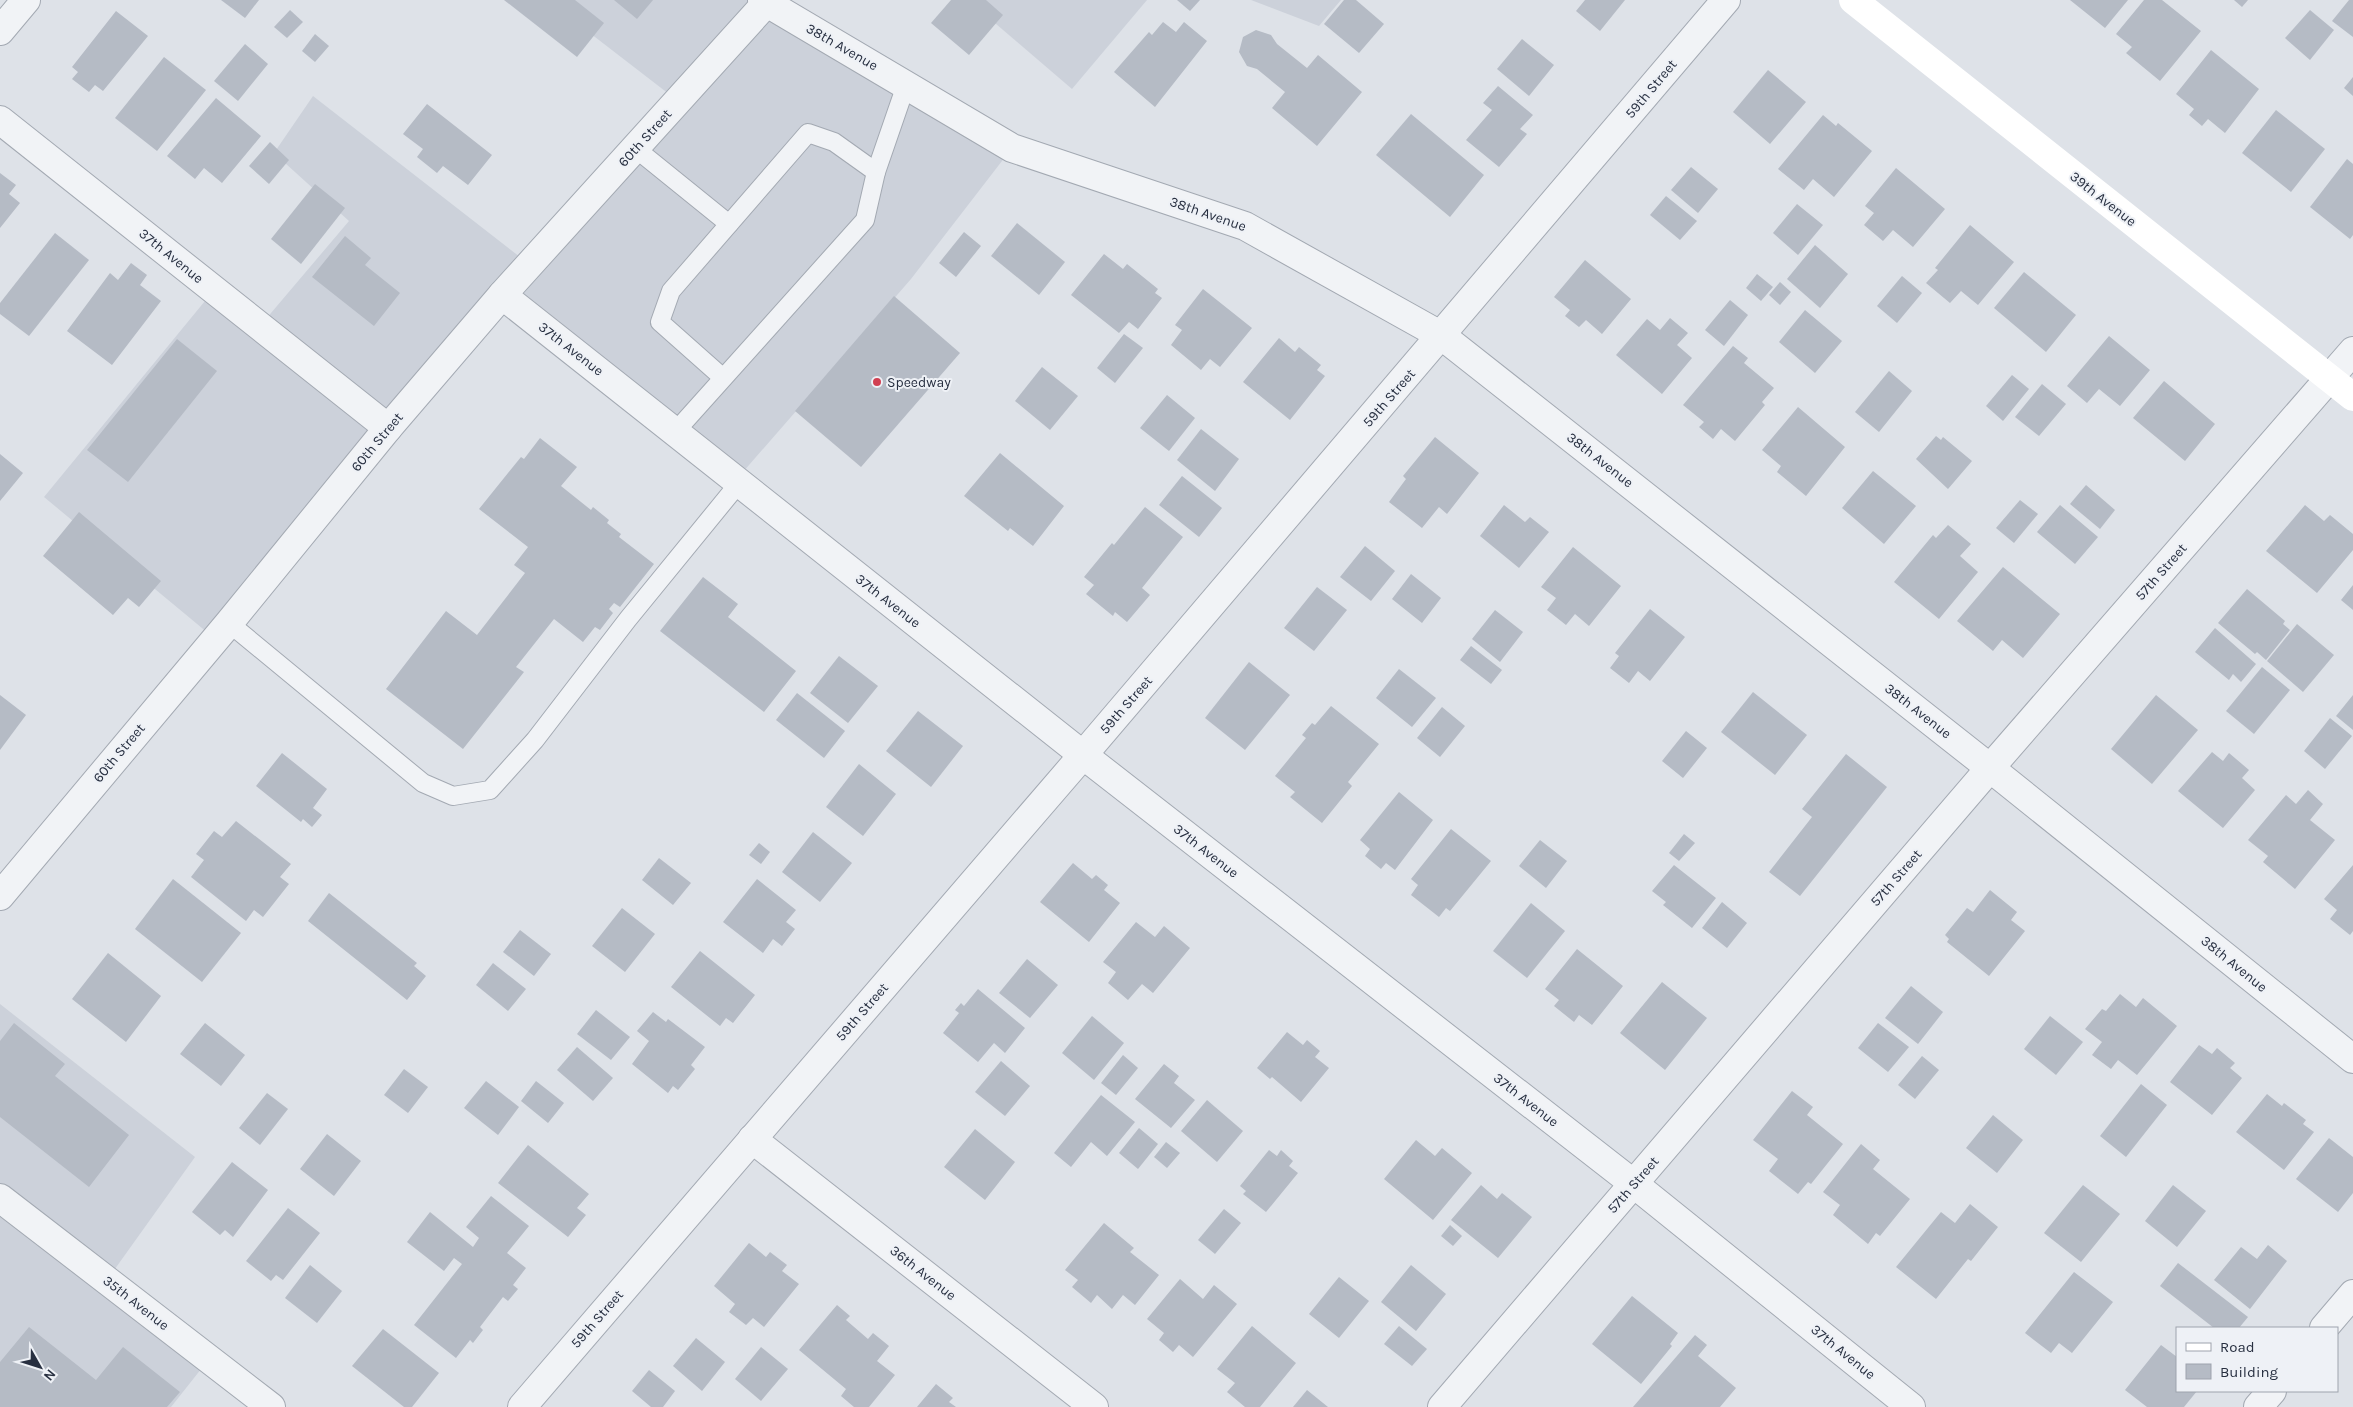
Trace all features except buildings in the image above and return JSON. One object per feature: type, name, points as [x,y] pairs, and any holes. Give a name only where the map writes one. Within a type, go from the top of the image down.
[{"type":"main road","name":"39th Avenue","points":[[1853,0],[2353,397]]},
{"type":"street","points":[[0,31],[26,0]]},
{"type":"street","name":"59th Street","points":[[522,1407],[1442,336],[1726,0]]},
{"type":"street","name":"38th Avenue","points":[[766,1],[1012,148],[1245,226],[1442,336],[1990,768],[2353,1059]]},
{"type":"street","name":"60th Street","points":[[0,896],[229,623],[388,428],[502,295],[766,1]]},
{"type":"street","name":"37th Avenue","points":[[0,120],[388,428]]},
{"type":"street","name":"37th Avenue","points":[[502,295],[1083,755],[1634,1184],[1911,1407]]},
{"type":"street","name":"57th Street","points":[[1442,1407],[1990,768],[2353,351]]},
{"type":"street","name":"36th Avenue","points":[[752,1139],[1094,1407]]},
{"type":"street","name":"35th Avenue","points":[[0,1198],[271,1407]]},
{"type":"street","points":[[2325,1327],[2353,1294]]},
{"type":"street","points":[[2258,1407],[2271,1392]]},
{"type":"lane","points":[[674,432],[865,220],[876,172],[906,85]]},
{"type":"lane","points":[[722,377],[660,322],[671,291],[808,132],[834,142],[876,172]]},
{"type":"lane","points":[[635,148],[729,224]]},
{"type":"lane","points":[[229,623],[423,783],[453,796],[490,790],[535,740],[628,619],[739,483]]},
{"type":"shaded area","points":[[547,0],[769,0],[1012,148],[911,279],[736,480],[502,295],[214,638],[44,497],[214,290],[260,326],[349,221],[274,153],[313,96],[529,264],[678,101]]},
{"type":"shaded area","points":[[968,0],[1147,0],[1072,89]]},
{"type":"shaded area","points":[[1251,0],[1341,0],[1319,26]]},
{"type":"shaded area","points":[[0,1004],[195,1157],[107,1280],[209,1359],[171,1407],[0,1407]]},
{"type":"place","name":"Speedway","points":[[877,382]]}]
